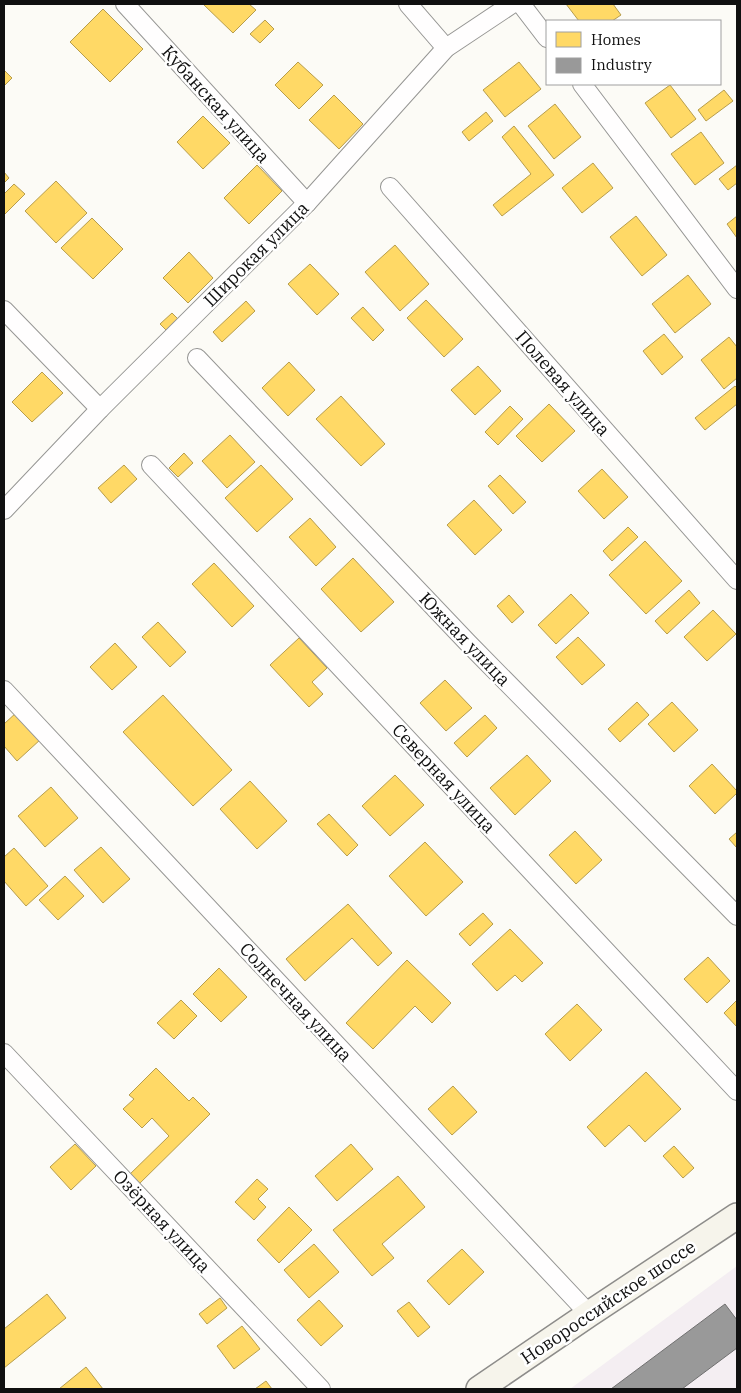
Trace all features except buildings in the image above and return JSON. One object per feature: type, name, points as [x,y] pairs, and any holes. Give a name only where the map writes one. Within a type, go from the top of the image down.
[{"type":"main road","name":"Новороссийское шоссе","points":[[479,1389],[588,1314],[737,1216]]},
{"type":"street","name":"Кубанская улица","points":[[125,4],[307,203]]},
{"type":"street","points":[[408,4],[446,48]]},
{"type":"street","name":"Широкая улица","points":[[4,510],[100,409],[307,203],[446,48],[512,4]]},
{"type":"street","points":[[521,4],[546,37]]},
{"type":"street","points":[[583,85],[737,289]]},
{"type":"street","name":"Полевая улица","points":[[390,187],[737,580]]},
{"type":"street","points":[[4,310],[100,409]]},
{"type":"street","name":"Южная улица","points":[[197,358],[468,643],[737,916]]},
{"type":"street","name":"Северная улица","points":[[151,465],[737,1091]]},
{"type":"street","name":"Солнечная улица","points":[[4,690],[588,1314]]},
{"type":"street","name":"Озёрная улица","points":[[4,1053],[321,1389]]},
{"type":"shaded area","points":[[737,1266],[737,1389],[570,1389]]}]
